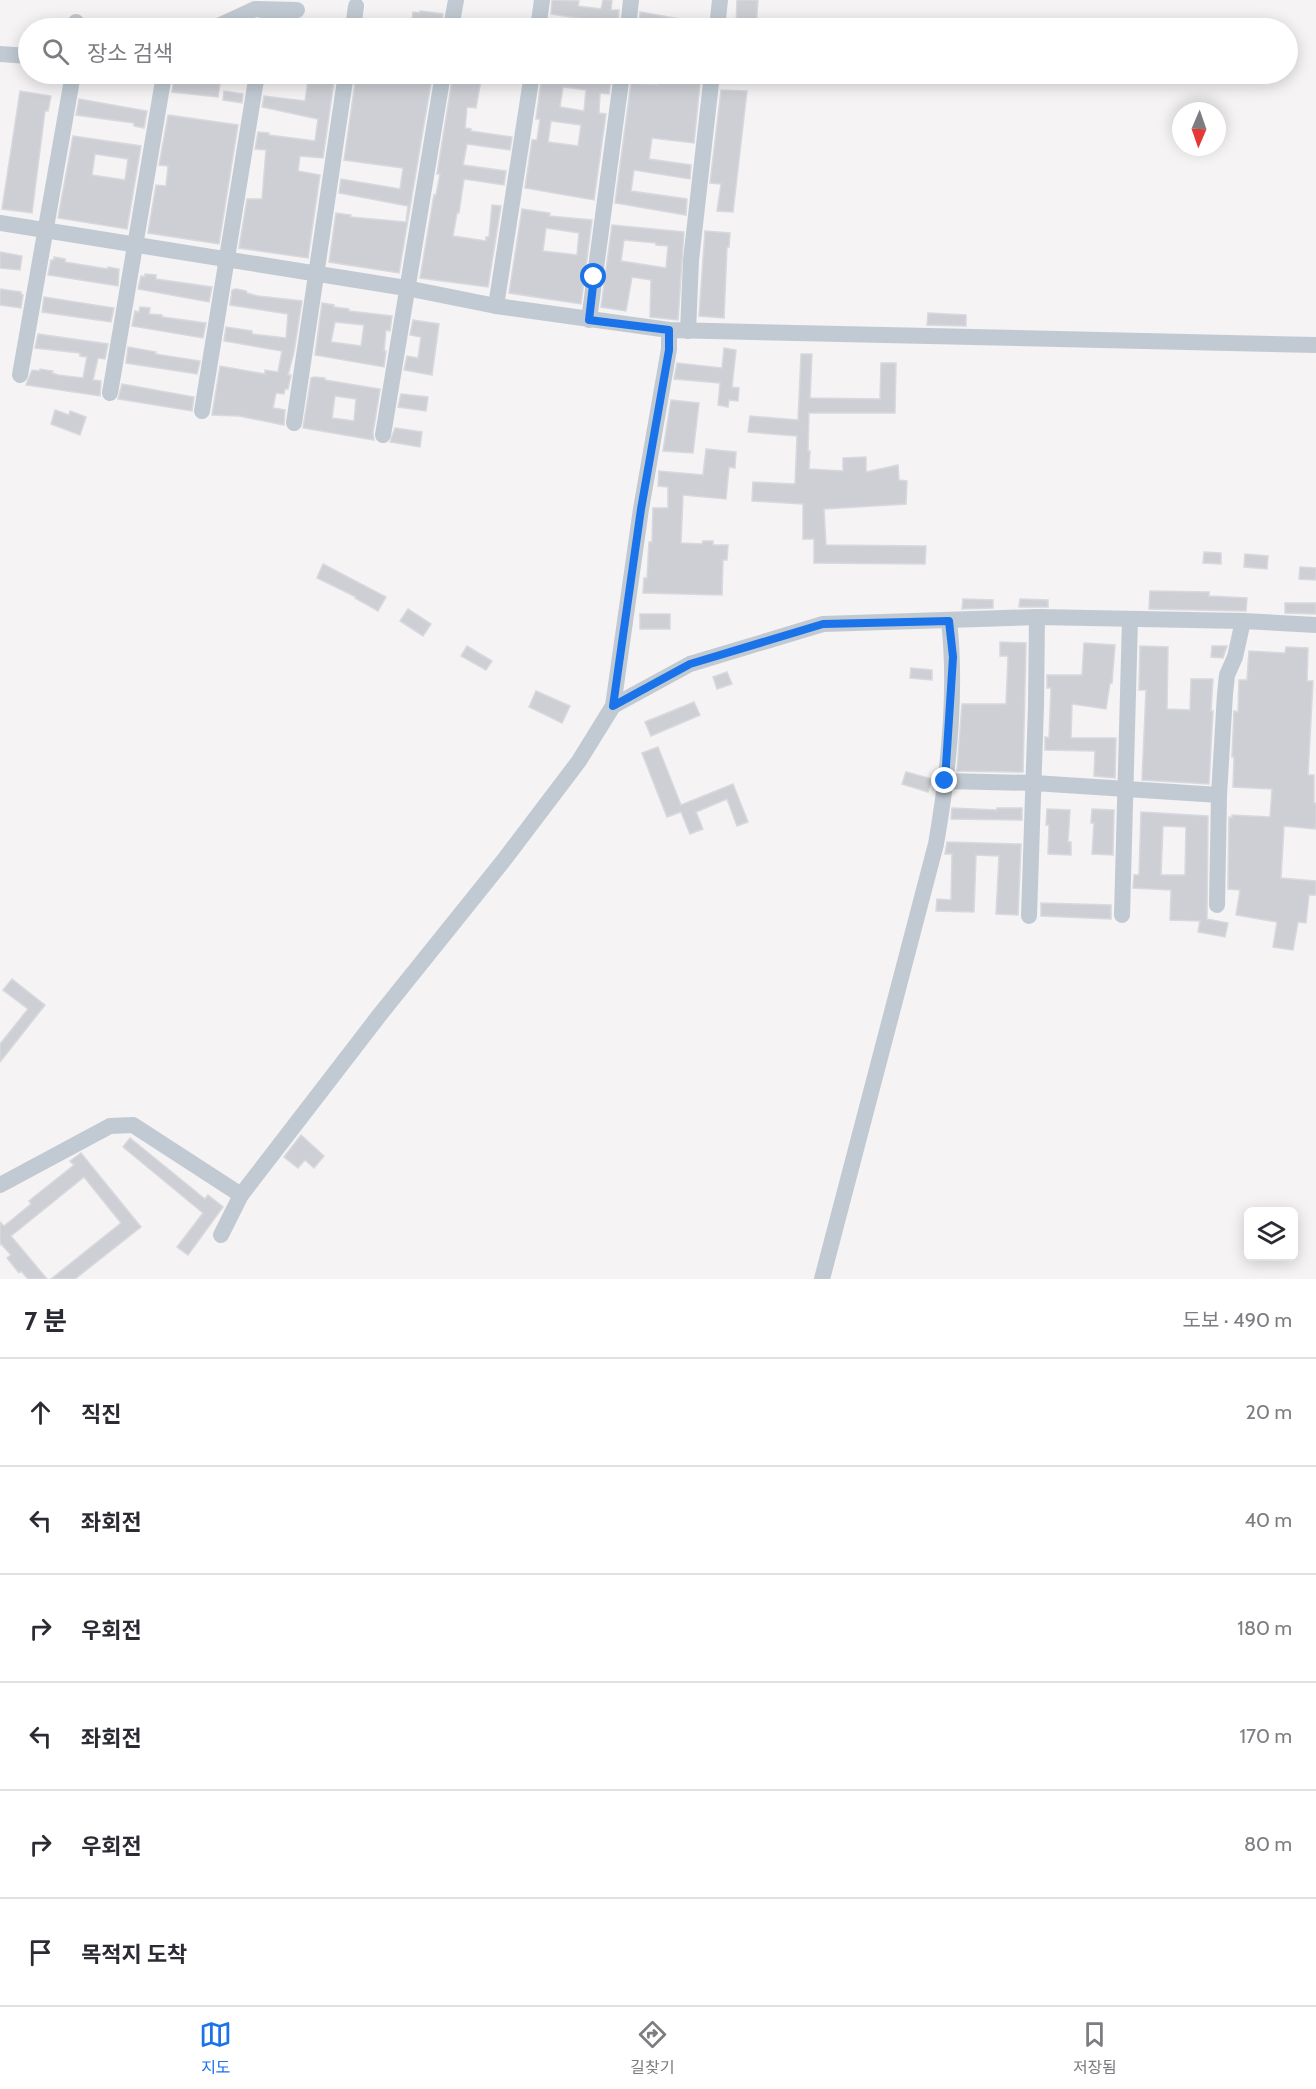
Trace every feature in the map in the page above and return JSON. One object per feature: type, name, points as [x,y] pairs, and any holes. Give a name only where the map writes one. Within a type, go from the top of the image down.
[{"type":"street","points":[[453,18],[456,0]]},
{"type":"street","points":[[539,18],[542,0]]},
{"type":"street","points":[[629,18],[631,0]]},
{"type":"street","points":[[718,18],[720,0]]},
{"type":"street","points":[[236,18],[255,9],[297,5]]},
{"type":"street","points":[[274,18],[297,5]]},
{"type":"street","points":[[354,18],[356,6]]},
{"type":"street","points":[[0,54],[18,55]]},
{"type":"street","points":[[20,375],[71,84]]},
{"type":"street","points":[[110,393],[163,84]]},
{"type":"street","points":[[202,411],[255,84]]},
{"type":"street","points":[[294,423],[344,84]]},
{"type":"street","points":[[383,435],[441,84]]},
{"type":"street","points":[[496,306],[530,84]]},
{"type":"street","points":[[589,320],[621,84]]},
{"type":"street","points":[[688,331],[691,260],[711,84]]},
{"type":"street","points":[[0,223],[406,288],[496,306],[669,330],[1316,345]]},
{"type":"street","points":[[221,1236],[241,1195],[378,1017],[504,860],[579,761],[613,706],[641,509],[669,350],[669,330]]},
{"type":"street","points":[[613,706],[690,664],[823,624],[1037,617],[1243,621],[1316,625]]},
{"type":"street","points":[[1029,916],[1037,617]]},
{"type":"street","points":[[1122,915],[1130,619]]},
{"type":"street","points":[[822,1279],[936,844],[945,781],[953,657],[949,621]]},
{"type":"street","points":[[1217,905],[1219,795],[1227,675],[1235,657],[1243,621]]},
{"type":"street","points":[[945,781],[1034,783],[1219,795]]},
{"type":"street","points":[[0,1185],[110,1126],[133,1125],[241,1195]]},
{"type":"building","points":[[552,0],[579,1],[578,6],[601,9],[603,0],[612,0],[611,10],[619,10],[618,18],[578,18],[551,14]]},
{"type":"building","points":[[737,0],[758,0],[757,18],[736,18]]},
{"type":"building","points":[[420,11],[443,14],[442,18],[412,18],[413,12],[420,13]]},
{"type":"building","points":[[640,12],[674,18],[640,18]]},
{"type":"building","points":[[173,84],[220,84],[218,97],[172,92]]},
{"type":"building","points":[[308,84],[334,84],[323,158],[300,156],[298,171],[320,175],[308,258],[239,248],[247,199],[262,199],[266,150],[255,149],[258,132],[315,141],[318,119],[262,107],[264,96],[305,101]]},
{"type":"building","points":[[355,84],[431,84],[399,273],[329,262],[336,213],[351,215],[350,217],[406,222],[408,206],[339,193],[341,179],[400,189],[403,168],[344,160]]},
{"type":"building","points":[[451,84],[480,84],[476,108],[467,107],[465,128],[471,131],[512,137],[510,150],[467,144],[463,165],[506,171],[504,185],[464,179],[453,236],[486,241],[486,237],[489,237],[492,205],[501,206],[488,287],[420,278],[434,195],[436,195],[440,174],[437,174]]},
{"type":"building","points":[[541,84],[610,84],[609,94],[600,93],[599,113],[606,114],[594,200],[525,188],[532,140],[537,140],[540,119],[536,119]],"holes":[[[563,87],[586,90],[584,111],[560,107]],[[551,121],[581,125],[578,146],[548,142]]]},
{"type":"building","points":[[631,84],[700,84],[694,143],[652,138],[649,159],[691,165],[690,179],[634,170],[631,191],[687,199],[686,215],[615,203]]},
{"type":"building","points":[[721,90],[747,91],[733,212],[717,211],[721,184],[710,183]]},
{"type":"building","points":[[20,91],[51,96],[48,111],[45,111],[32,213],[2,209]]},
{"type":"building","points":[[224,91],[243,94],[242,103],[223,100]]},
{"type":"building","points":[[79,99],[147,111],[144,128],[134,126],[134,123],[76,115]]},
{"type":"building","points":[[168,115],[238,125],[219,244],[148,233],[156,185],[166,186],[168,166],[159,165]]},
{"type":"building","points":[[73,136],[141,146],[127,229],[58,218]],"holes":[[[95,154],[128,159],[125,180],[92,175]]]},
{"type":"building","points":[[522,209],[550,213],[549,216],[592,220],[581,304],[509,293]],"holes":[[[546,228],[579,233],[577,255],[543,251]]]},
{"type":"building","points":[[612,225],[684,232],[678,320],[650,317],[651,280],[632,277],[626,311],[601,307]],"holes":[[[624,240],[656,243],[656,245],[668,246],[666,268],[621,261]]]},
{"type":"building","points":[[705,231],[730,233],[729,247],[727,247],[724,318],[699,316]]},
{"type":"building","points":[[0,252],[22,256],[20,270],[0,268]]},
{"type":"building","points":[[54,257],[65,259],[65,262],[119,269],[118,286],[48,275],[51,260],[54,260]]},
{"type":"building","points":[[145,274],[156,275],[156,279],[212,287],[209,302],[138,289],[141,276],[145,277]]},
{"type":"building","points":[[0,289],[21,292],[23,295],[21,308],[0,305]]},
{"type":"building","points":[[236,289],[258,296],[302,301],[288,375],[291,375],[288,389],[285,389],[284,394],[276,393],[273,408],[285,410],[284,425],[239,416],[212,415],[220,366],[265,374],[265,370],[278,372],[282,351],[224,341],[226,327],[252,331],[252,334],[286,338],[288,314],[230,305],[232,290]]},
{"type":"building","points":[[44,297],[114,308],[111,322],[42,312]]},
{"type":"building","points":[[322,303],[349,309],[349,311],[392,316],[390,331],[386,330],[384,367],[315,355]],"holes":[[[335,322],[364,325],[361,346],[331,342]]]},
{"type":"building","points":[[140,307],[150,308],[149,314],[206,323],[203,338],[132,326],[135,311],[139,312]]},
{"type":"building","points":[[928,313],[966,315],[966,326],[927,325]]},
{"type":"building","points":[[413,320],[439,324],[432,375],[404,370],[407,356],[418,358],[421,337],[410,335]]},
{"type":"building","points":[[38,334],[108,344],[105,359],[98,358],[93,380],[101,381],[100,396],[26,385],[32,370],[40,371],[40,369],[53,371],[52,373],[58,375],[83,378],[87,357],[80,356],[80,353],[35,348]]},
{"type":"building","points":[[128,347],[200,361],[197,374],[126,363]]},
{"type":"building","points":[[724,348],[736,350],[732,387],[739,388],[738,401],[729,400],[728,407],[718,405],[720,383],[674,379],[677,363],[722,368]]},
{"type":"building","points":[[801,354],[812,354],[810,398],[880,399],[881,363],[896,363],[895,413],[809,413],[809,469],[843,471],[843,458],[866,457],[866,472],[898,465],[899,480],[907,481],[906,504],[824,509],[826,545],[926,546],[925,564],[814,563],[814,539],[803,539],[803,504],[752,501],[753,482],[795,484],[797,436],[748,432],[750,416],[798,420]]},
{"type":"building","points":[[311,378],[325,378],[325,380],[380,389],[373,433],[374,440],[303,428]],"holes":[[[335,396],[356,399],[354,421],[332,418]]]},
{"type":"building","points":[[122,384],[194,397],[192,411],[118,399]]},
{"type":"building","points":[[401,394],[428,397],[426,411],[398,407]]},
{"type":"building","points":[[671,400],[699,403],[693,453],[663,451]]},
{"type":"building","points":[[55,410],[69,415],[70,411],[86,417],[80,435],[51,424]]},
{"type":"building","points":[[395,428],[422,432],[420,447],[390,442]]},
{"type":"building","points":[[706,449],[736,452],[735,468],[729,467],[726,499],[683,495],[681,543],[702,544],[703,541],[713,541],[713,545],[728,545],[727,560],[723,560],[722,595],[643,593],[644,578],[647,578],[649,542],[652,542],[653,508],[668,508],[668,487],[658,486],[659,471],[703,475]]},
{"type":"building","points":[[1204,552],[1221,553],[1221,564],[1203,563]]},
{"type":"building","points":[[1245,554],[1268,556],[1267,569],[1244,567]]},
{"type":"building","points":[[323,564],[386,597],[378,611],[356,597],[317,578]]},
{"type":"building","points":[[1300,567],[1316,568],[1316,580],[1299,579]]},
{"type":"building","points":[[1150,591],[1209,592],[1209,596],[1247,598],[1246,611],[1149,609]]},
{"type":"building","points":[[963,599],[993,600],[993,608],[962,609]]},
{"type":"building","points":[[1020,599],[1048,600],[1048,607],[1019,607]]},
{"type":"building","points":[[1285,603],[1316,603],[1316,614],[1285,613]]},
{"type":"building","points":[[408,609],[431,624],[423,636],[400,621]]},
{"type":"building","points":[[640,614],[670,614],[670,629],[640,629]]},
{"type":"building","points":[[1000,642],[1026,643],[1023,772],[957,771],[962,704],[1006,704],[1008,656],[1000,656]]},
{"type":"building","points":[[1084,643],[1115,645],[1112,683],[1110,683],[1106,709],[1072,704],[1071,738],[1116,738],[1115,778],[1094,776],[1095,751],[1045,750],[1045,737],[1049,738],[1051,688],[1047,688],[1047,675],[1082,675]]},
{"type":"building","points":[[467,646],[492,661],[486,670],[461,656]]},
{"type":"building","points":[[1140,646],[1168,647],[1167,709],[1190,710],[1191,679],[1213,679],[1209,784],[1142,780],[1146,690],[1139,690]]},
{"type":"building","points":[[1212,646],[1227,646],[1223,658],[1211,657]]},
{"type":"building","points":[[1286,647],[1308,648],[1307,681],[1313,681],[1308,775],[1314,775],[1314,803],[1316,803],[1316,829],[1284,826],[1281,878],[1316,881],[1316,895],[1309,895],[1306,923],[1298,922],[1293,950],[1273,947],[1277,922],[1236,915],[1240,890],[1228,889],[1229,817],[1232,818],[1232,815],[1270,817],[1272,789],[1233,787],[1234,711],[1238,712],[1239,680],[1247,680],[1249,651],[1285,653]]},
{"type":"building","points":[[911,668],[932,670],[932,680],[910,678]]},
{"type":"building","points":[[727,672],[732,684],[717,689],[713,677]]},
{"type":"building","points":[[536,691],[570,706],[562,723],[529,707]]},
{"type":"building","points":[[694,702],[700,715],[651,736],[645,722]]},
{"type":"building","points":[[658,747],[681,805],[733,784],[748,822],[737,826],[727,799],[696,812],[703,829],[690,834],[681,812],[667,817],[642,753]]},
{"type":"building","points":[[906,772],[932,779],[928,792],[902,784]]},
{"type":"building","points":[[952,808],[997,810],[997,808],[1022,808],[1022,820],[951,819]]},
{"type":"building","points":[[1047,809],[1070,810],[1068,842],[1071,842],[1071,855],[1048,854]]},
{"type":"building","points":[[1092,809],[1114,810],[1113,855],[1092,854],[1094,823],[1091,823]]},
{"type":"building","points":[[1141,812],[1208,816],[1207,919],[1228,923],[1225,937],[1198,932],[1200,921],[1170,920],[1171,890],[1133,888],[1134,875],[1139,875]],"holes":[[[1163,826],[1186,827],[1185,875],[1161,875]]]},
{"type":"building","points":[[947,842],[1021,844],[1018,915],[996,914],[999,856],[976,855],[974,912],[936,911],[937,899],[951,900],[952,854],[945,854]]},
{"type":"building","points":[[1041,903],[1111,905],[1111,919],[1041,916]]},
{"type":"building","points":[[12,979],[45,1005],[0,1062],[0,1044],[28,1009],[3,990]]},
{"type":"building","points":[[301,1135],[324,1156],[314,1168],[305,1160],[298,1168],[284,1157]]},
{"type":"building","points":[[130,1138],[205,1199],[208,1195],[223,1207],[188,1255],[177,1247],[203,1213],[123,1147]]},
{"type":"building","points":[[81,1153],[141,1227],[75,1279],[51,1279],[121,1223],[84,1177],[11,1236],[47,1279],[28,1279],[21,1271],[19,1273],[7,1258],[11,1255],[0,1245],[0,1222],[4,1226],[31,1204],[29,1201],[74,1165],[70,1161]]},
{"type":"route","points":[[594,277],[589,320],[669,330],[669,350],[641,509],[613,706],[690,664],[823,624],[949,621],[953,657],[945,781]]}]
